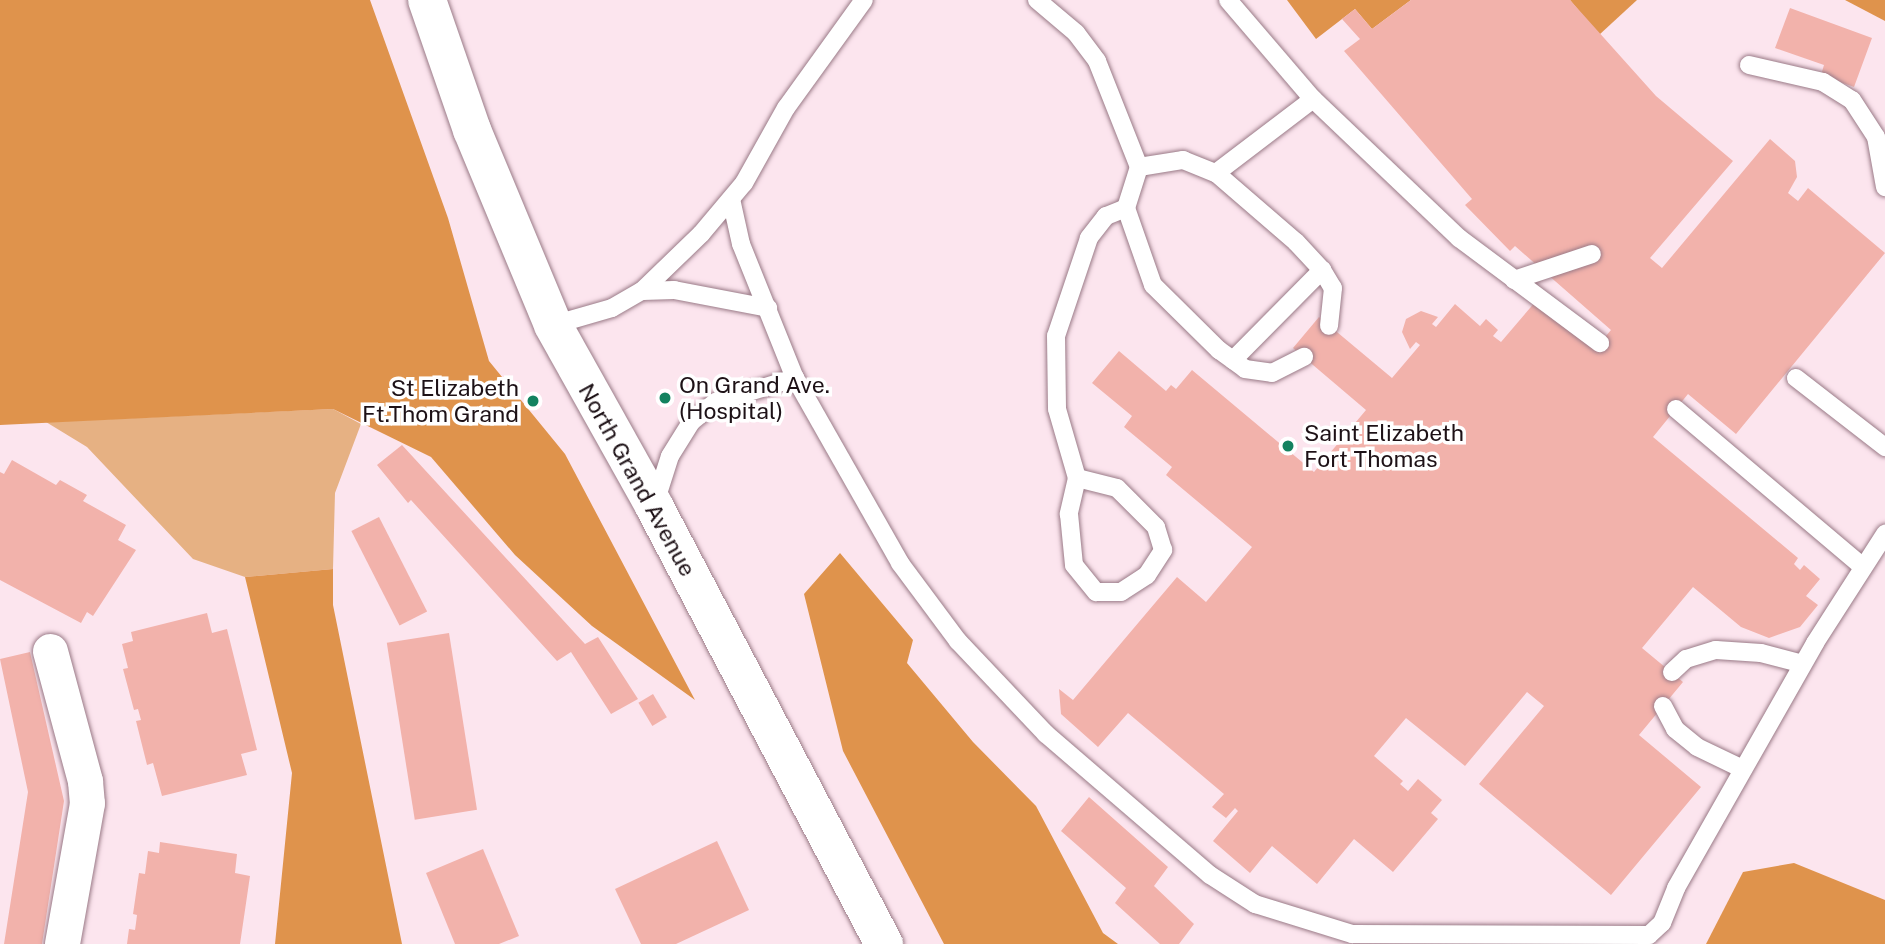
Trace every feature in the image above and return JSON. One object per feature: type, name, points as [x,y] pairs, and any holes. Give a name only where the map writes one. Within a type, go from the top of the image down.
[{"type":"main road","name":"North Grand Avenue","points":[[427,0],[472,130],[553,325],[654,506],[884,944]]},
{"type":"street","points":[[50,651],[85,781],[87,803],[62,944]]},
{"type":"lane","points":[[553,325],[612,308],[642,291],[731,199],[786,108],[864,0]]},
{"type":"lane","points":[[1037,0],[1076,33],[1097,61],[1139,167],[1126,208],[1153,285],[1245,369],[1272,373],[1304,357]]},
{"type":"lane","points":[[1228,0],[1313,99],[1459,238],[1600,343]]},
{"type":"lane","points":[[1749,65],[1823,82],[1852,100],[1876,137],[1885,187]]},
{"type":"lane","points":[[1216,173],[1313,99]]},
{"type":"lane","points":[[1139,167],[1183,160],[1216,173],[1322,270],[1333,288],[1329,326]]},
{"type":"lane","points":[[731,199],[741,244],[795,378],[900,563],[995,683],[1153,830],[1255,904],[1352,934],[1649,935],[1662,923],[1676,888],[1803,664],[1885,534]]},
{"type":"lane","points":[[1077,478],[1117,488],[1156,527],[1163,550],[1147,575],[1121,592],[1096,592],[1074,565],[1069,514],[1077,478],[1057,410],[1056,336],[1089,238],[1106,216],[1126,208]]},
{"type":"lane","points":[[1514,280],[1592,254]]},
{"type":"lane","points":[[1233,360],[1322,270]]},
{"type":"lane","points":[[642,291],[674,290],[768,308]]},
{"type":"lane","points":[[654,506],[670,456],[691,422],[716,402],[795,378]]},
{"type":"lane","points":[[1796,378],[1885,447]]},
{"type":"lane","points":[[1676,409],[1863,568]]},
{"type":"lane","points":[[1672,672],[1686,659],[1716,650],[1761,653],[1803,664]]},
{"type":"lane","points":[[1663,706],[1675,729],[1698,747],[1743,769]]},
{"type":"shaded area","points":[[0,0],[370,0],[448,218],[489,361],[565,454],[695,700],[592,626],[515,555],[431,457],[333,409],[0,425]]},
{"type":"shaded area","points":[[1287,0],[1411,0],[1372,29],[1355,9],[1316,39]]},
{"type":"shaded area","points":[[1570,0],[1637,0],[1599,35]]},
{"type":"shaded area","points":[[1845,0],[1885,0],[1885,21]]},
{"type":"shaded area","points":[[333,409],[361,424],[335,493],[333,569],[245,577],[193,559],[87,447],[46,422]]},
{"type":"shaded area","points":[[840,553],[913,640],[907,663],[973,742],[1036,806],[1103,933],[1118,944],[944,944],[843,751],[804,594]]},
{"type":"shaded area","points":[[333,569],[333,605],[402,944],[275,944],[292,773],[245,577]]},
{"type":"shaded area","points":[[1794,863],[1885,900],[1885,944],[1706,944],[1743,872]]},
{"type":"building","points":[[1411,0],[1570,0],[1656,96],[1733,161],[1650,258],[1662,268],[1770,139],[1795,161],[1797,177],[1788,193],[1798,201],[1808,188],[1885,253],[1736,434],[1688,394],[1653,437],[1798,558],[1794,564],[1800,570],[1804,565],[1820,579],[1806,596],[1818,605],[1800,627],[1769,638],[1741,627],[1693,587],[1642,648],[1683,682],[1639,735],[1701,787],[1611,895],[1479,784],[1544,706],[1527,692],[1465,766],[1406,718],[1374,756],[1403,781],[1400,784],[1408,791],[1418,779],[1442,800],[1431,813],[1438,819],[1393,872],[1354,839],[1317,884],[1272,846],[1250,873],[1213,841],[1238,811],[1235,808],[1226,818],[1212,807],[1224,794],[1128,713],[1098,747],[1061,714],[1059,689],[1073,700],[1177,577],[1206,602],[1252,547],[1166,475],[1172,467],[1124,427],[1132,416],[1092,383],[1119,351],[1166,391],[1171,385],[1176,389],[1192,370],[1314,472],[1366,410],[1293,348],[1319,317],[1392,378],[1420,345],[1416,342],[1410,349],[1402,332],[1406,319],[1421,311],[1438,317],[1432,324],[1436,327],[1455,304],[1480,326],[1486,319],[1498,330],[1493,336],[1501,342],[1536,301],[1594,350],[1611,330],[1515,246],[1510,251],[1465,205],[1472,199],[1344,51],[1360,39],[1342,19],[1355,9],[1372,29]]},
{"type":"building","points":[[1790,8],[1872,38],[1854,87],[1821,75],[1824,65],[1775,48]]},
{"type":"building","points":[[402,445],[585,644],[598,637],[638,699],[611,714],[571,652],[557,661],[411,500],[408,503],[377,465]]},
{"type":"building","points":[[12,460],[56,485],[60,480],[87,495],[83,501],[126,525],[118,540],[136,550],[93,616],[87,612],[81,623],[0,580],[0,472],[4,474]]},
{"type":"building","points":[[379,517],[427,611],[400,626],[351,531]]},
{"type":"building","points":[[207,613],[212,633],[227,629],[257,750],[241,754],[247,775],[162,796],[153,763],[147,765],[136,721],[141,720],[138,709],[134,710],[123,669],[128,668],[122,644],[133,641],[131,632]]},
{"type":"building","points":[[449,633],[477,810],[415,820],[387,643]]},
{"type":"building","points":[[30,652],[64,801],[42,944],[4,944],[28,792],[0,659]]},
{"type":"building","points":[[653,694],[667,717],[652,726],[638,703]]},
{"type":"building","points":[[1089,797],[1168,867],[1154,886],[1194,924],[1179,944],[1160,944],[1115,903],[1126,888],[1061,831]]},
{"type":"building","points":[[717,841],[749,910],[676,944],[641,944],[615,889]]},
{"type":"building","points":[[160,842],[237,854],[235,873],[250,876],[240,944],[127,944],[129,929],[135,930],[137,915],[133,914],[139,873],[145,874],[148,851],[159,853]]},
{"type":"building","points":[[483,849],[519,936],[499,944],[455,944],[426,873]]},
{"type":"place","name":"On Grand Ave. (Hospital)","points":[[665,398]]},
{"type":"place","name":"St Elizabeth Ft.Thom Grand","points":[[533,401]]},
{"type":"place","name":"Saint Elizabeth Fort Thomas","points":[[1288,446]]}]
